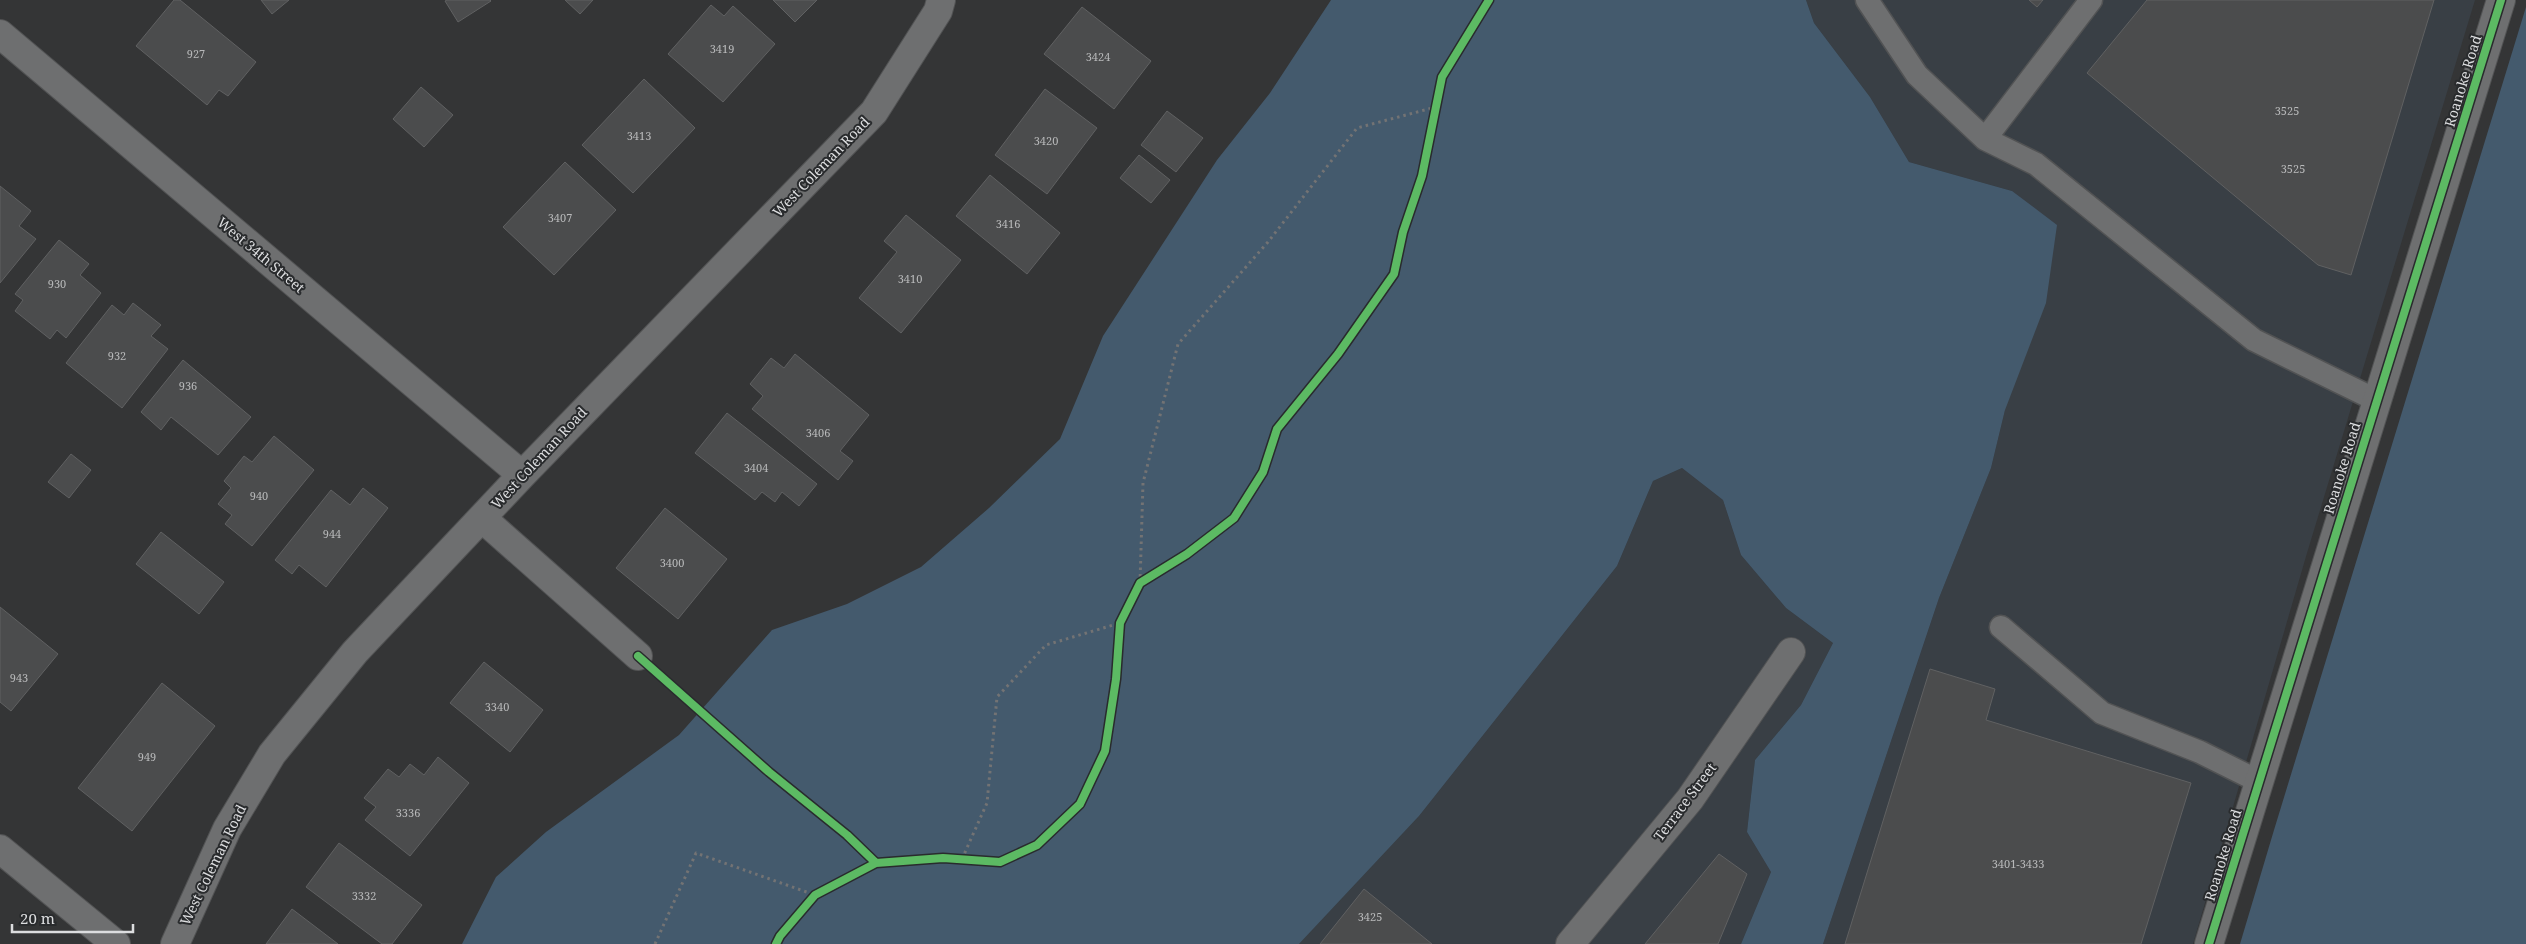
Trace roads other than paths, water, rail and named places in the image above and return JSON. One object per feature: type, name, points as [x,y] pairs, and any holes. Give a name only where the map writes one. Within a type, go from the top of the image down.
[{"type":"street","name":"West Coleman Road","points":[[175,944],[227,829],[272,754],[355,652],[522,475],[874,112],[938,11],[941,0]]},
{"type":"street","name":"Roanoke Road","points":[[2209,944],[2501,0]]},
{"type":"street","name":"West 34th Street","points":[[0,34],[522,475]]},
{"type":"street","points":[[482,519],[638,656]]},
{"type":"street","name":"Terrace Street","points":[[1570,944],[1690,799],[1791,652]]},
{"type":"street","points":[[0,849],[116,944]]},
{"type":"lane","points":[[1866,0],[1917,75],[1985,139],[2036,164],[2254,340],[2376,400]]},
{"type":"lane","points":[[1985,139],[2091,0]]},
{"type":"lane","points":[[2001,627],[2102,713],[2200,752],[2258,781]]}]
